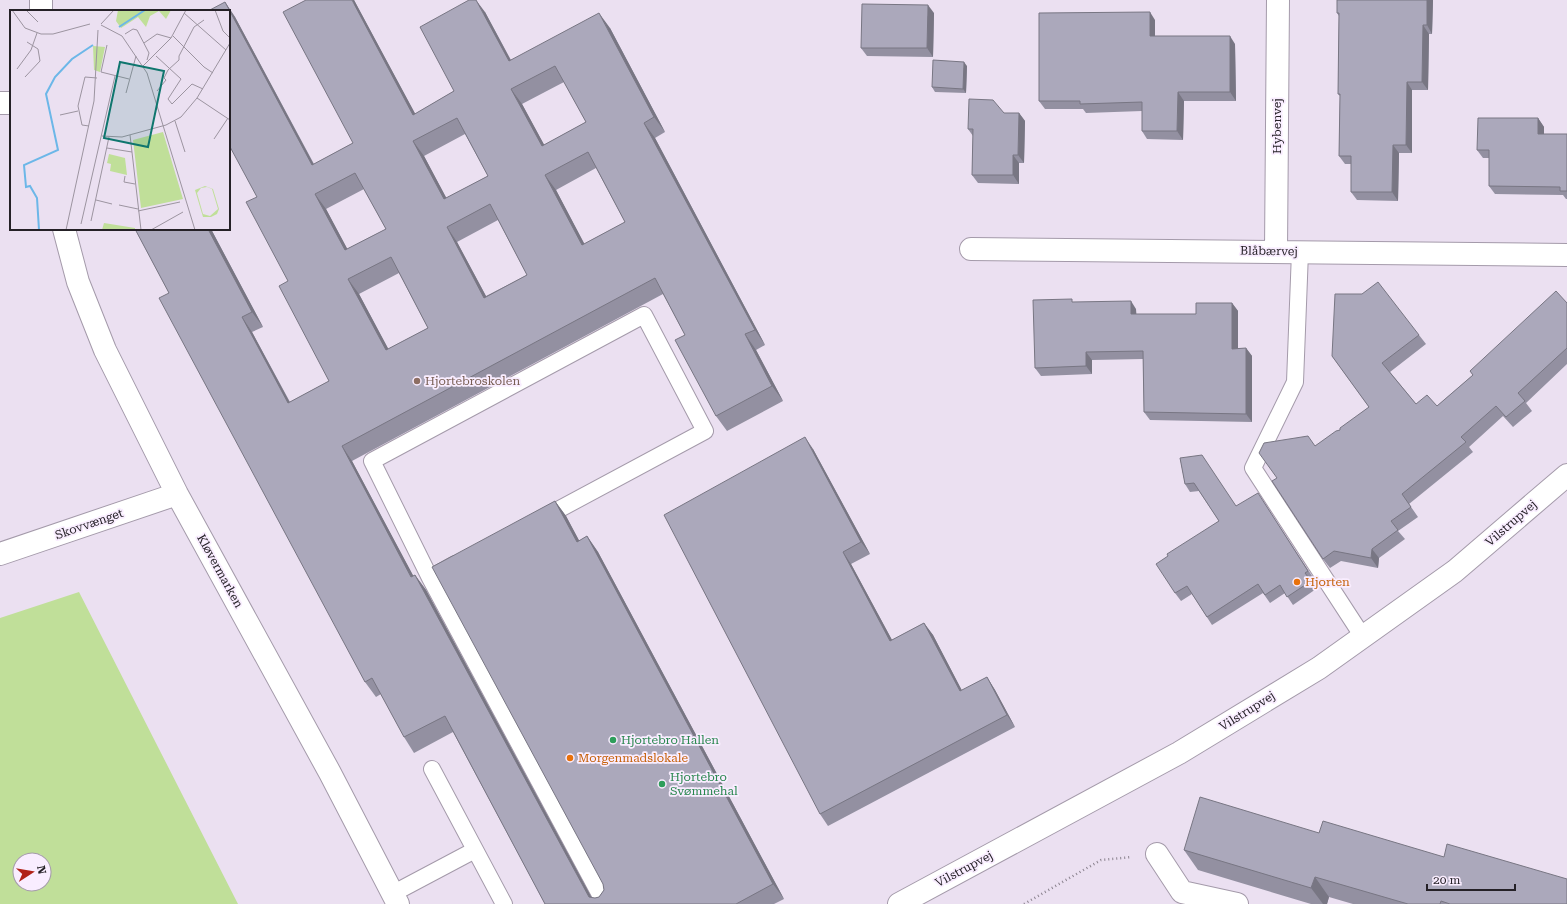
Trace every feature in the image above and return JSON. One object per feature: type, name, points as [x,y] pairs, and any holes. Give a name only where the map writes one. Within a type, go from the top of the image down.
[{"type":"street","name":"Hybenvej","points":[[1276,251],[1278,0]]},
{"type":"street","name":"Kløvermarken","points":[[64,230],[78,282],[105,350],[177,494],[330,773],[395,899]]},
{"type":"street","name":"Blåbærvej","points":[[971,249],[1567,255]]},
{"type":"street","name":"Vilstrupvej","points":[[899,904],[1179,753],[1319,668],[1455,571],[1567,475]]},
{"type":"street","name":"Skovvænget","points":[[0,554],[177,494]]},
{"type":"street","points":[[1157,854],[1181,898],[1237,904]]},
{"type":"lane","points":[[1300,252],[1295,382],[1253,468],[1363,638]]},
{"type":"lane","points":[[529,525],[705,431],[644,315],[372,461],[430,578],[605,904]]},
{"type":"lane","points":[[430,578],[465,559]]},
{"type":"lane","points":[[432,769],[504,904]]},
{"type":"lane","points":[[395,899],[475,850]]},
{"type":"path","points":[[1024,904],[1101,860],[1157,854]]},
{"type":"green space","points":[[79,592],[238,904],[0,904],[0,618]]},
{"type":"building","name":"Hjortebroskolen","points":[[306,0],[352,0],[413,115],[454,91],[420,27],[469,0],[476,0],[509,61],[599,13],[654,117],[644,123],[755,330],[745,334],[772,386],[716,416],[675,340],[685,335],[655,278],[342,446],[411,577],[415,575],[589,897],[595,898],[599,897],[604,890],[603,884],[432,567],[555,501],[577,542],[587,536],[773,884],[736,904],[545,904],[445,716],[404,737],[372,678],[365,682],[159,298],[169,293],[136,230],[209,230],[252,312],[242,317],[288,403],[329,381],[279,286],[288,281],[246,202],[257,197],[230,147],[230,11],[312,165],[353,143],[283,12]],"holes":[[[555,66],[586,122],[542,146],[511,89]],[[457,118],[488,176],[444,199],[413,141]],[[588,152],[625,222],[582,245],[545,175]],[[355,173],[386,229],[345,250],[315,194]],[[490,204],[527,275],[484,298],[447,227]],[[391,257],[428,328],[386,350],[348,279]]]},
{"type":"building","points":[[1337,0],[1427,0],[1427,25],[1423,25],[1422,82],[1407,82],[1406,145],[1393,145],[1392,192],[1351,192],[1351,156],[1339,156],[1339,13],[1337,13]]},
{"type":"building","name":"Hjortebroskolen","points":[[225,2],[229,10],[210,10]]},
{"type":"building","points":[[862,4],[928,5],[927,48],[861,48]]},
{"type":"building","points":[[1150,12],[1150,36],[1230,36],[1230,92],[1178,92],[1177,131],[1142,131],[1142,102],[1080,104],[1080,101],[1039,101],[1039,13]]},
{"type":"building","points":[[933,60],[964,62],[963,89],[932,87]]},
{"type":"building","points":[[969,99],[993,100],[1004,113],[1019,113],[1018,155],[1013,155],[1013,175],[972,175],[973,129],[968,129]]},
{"type":"building","points":[[1478,118],[1538,118],[1538,134],[1567,134],[1567,191],[1560,191],[1560,187],[1489,186],[1489,150],[1477,150]]},
{"type":"building","points":[[1378,282],[1419,335],[1382,363],[1416,404],[1427,395],[1437,406],[1473,375],[1470,371],[1556,291],[1567,303],[1567,348],[1518,393],[1525,401],[1506,417],[1496,406],[1461,437],[1466,442],[1402,494],[1411,507],[1391,521],[1398,530],[1372,549],[1371,558],[1334,551],[1323,559],[1272,481],[1277,478],[1259,453],[1264,443],[1308,436],[1315,446],[1336,431],[1340,430],[1340,428],[1369,407],[1332,356],[1335,294],[1362,294]]},
{"type":"building","points":[[1072,299],[1072,302],[1131,301],[1131,314],[1196,314],[1196,303],[1232,303],[1232,349],[1246,348],[1246,414],[1144,412],[1143,351],[1086,352],[1086,366],[1035,368],[1033,300]]},
{"type":"building","points":[[805,437],[861,542],[843,552],[890,641],[924,623],[960,691],[987,677],[1007,715],[820,814],[664,515]]},
{"type":"building","points":[[1202,455],[1236,506],[1258,493],[1308,571],[1305,573],[1311,581],[1287,597],[1280,585],[1265,595],[1258,584],[1207,617],[1187,586],[1175,593],[1156,564],[1168,556],[1167,554],[1219,521],[1194,483],[1185,484],[1180,458]]},
{"type":"building","points":[[1200,797],[1319,833],[1323,821],[1444,857],[1447,844],[1567,879],[1567,904],[1450,904],[1441,901],[1440,904],[1408,904],[1315,877],[1311,888],[1184,850]]},
{"type":"place","name":"Hjortebroskolen","points":[[417,381]]},
{"type":"place","name":"Hjorten","points":[[1297,582]]},
{"type":"place","name":"Hjortebro Hallen","points":[[613,740]]},
{"type":"place","name":"Morgenmadslokale","points":[[570,758]]},
{"type":"place","name":"Hjortebro Svømmehal","points":[[662,784]]}]
